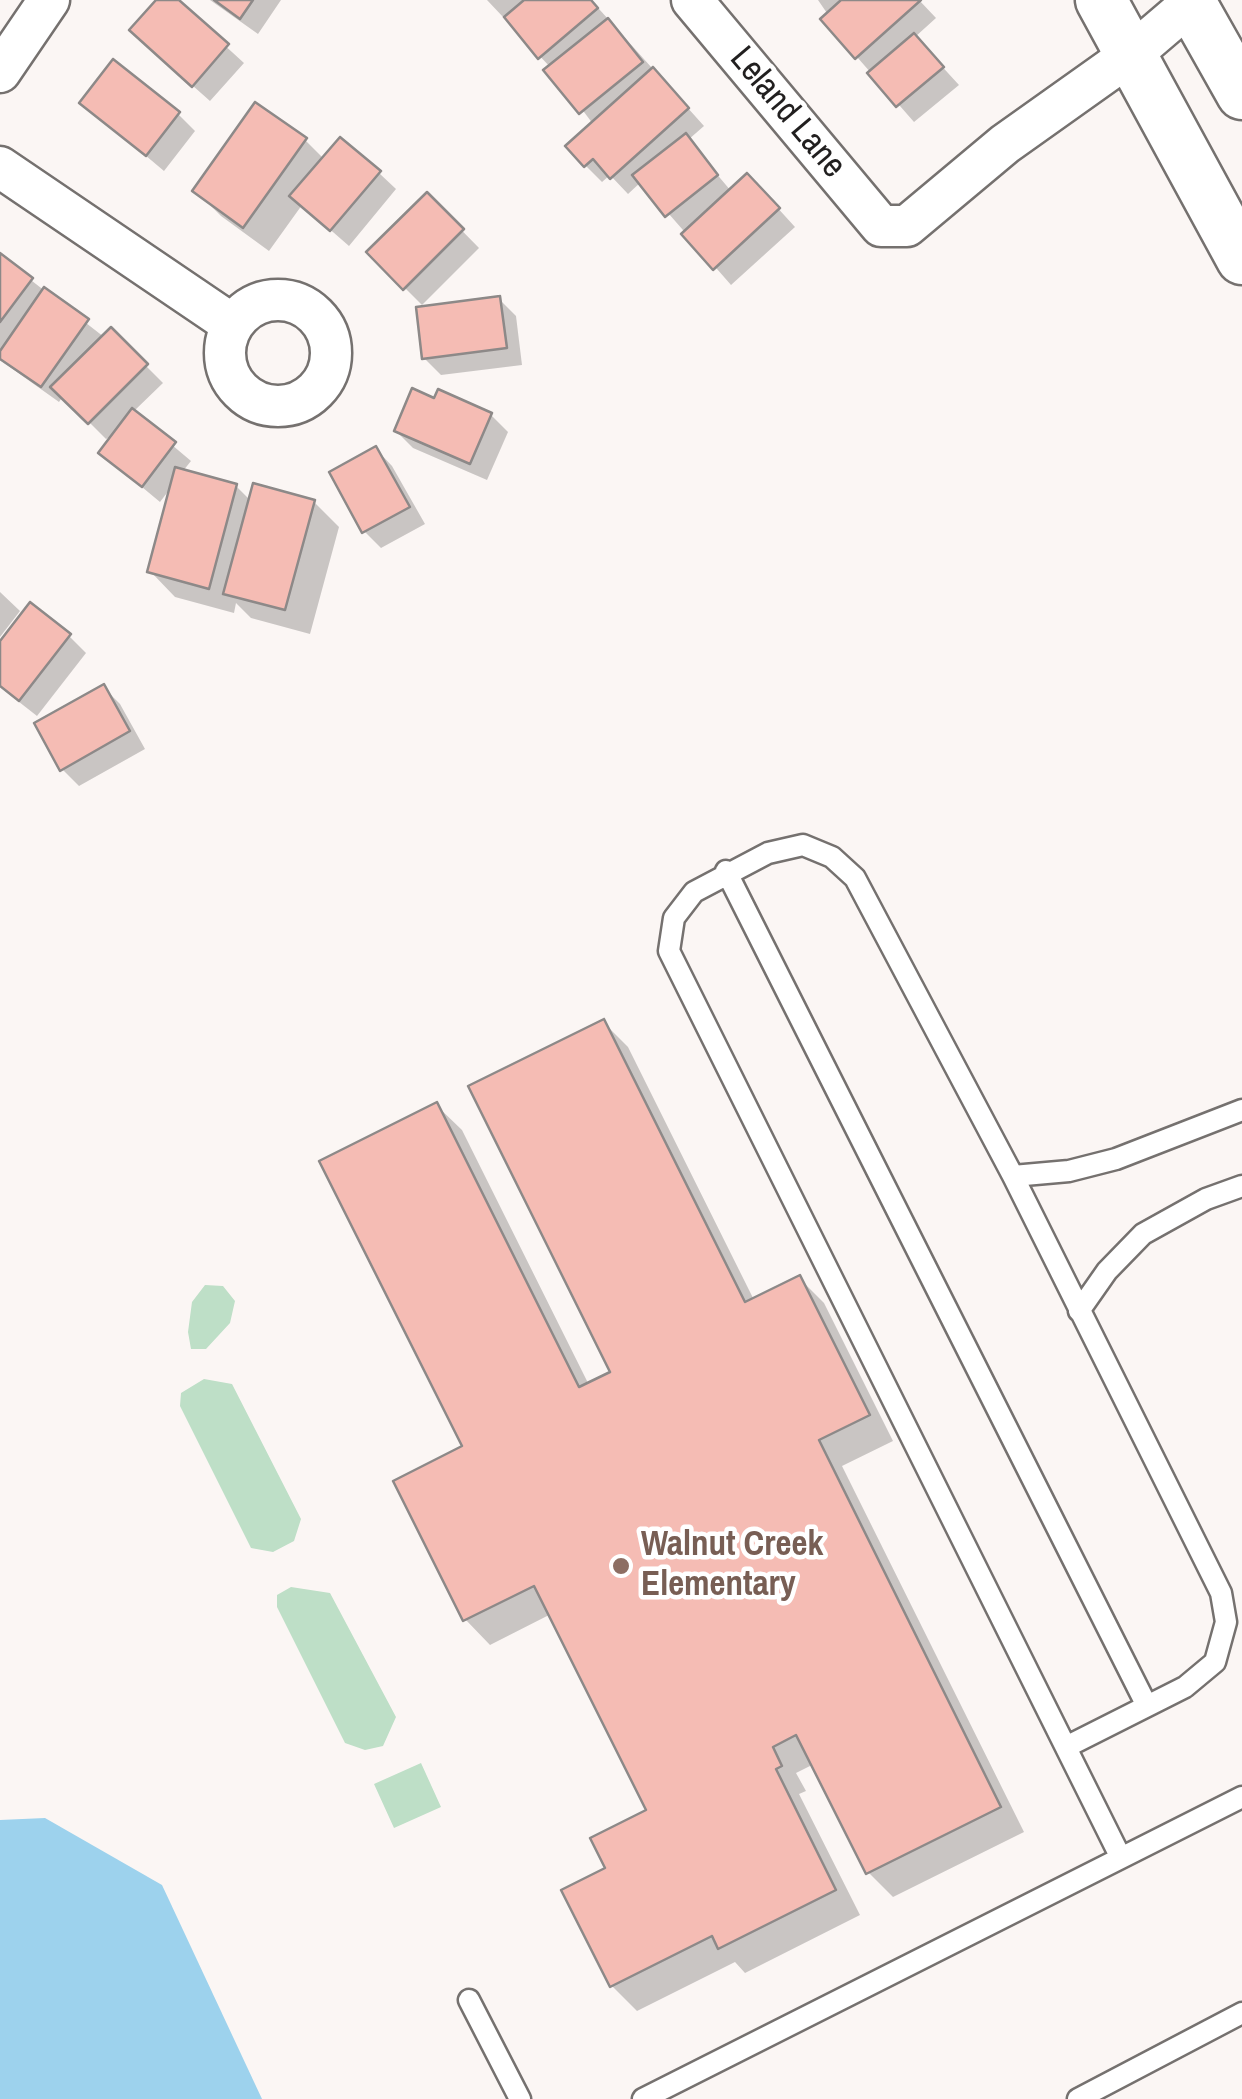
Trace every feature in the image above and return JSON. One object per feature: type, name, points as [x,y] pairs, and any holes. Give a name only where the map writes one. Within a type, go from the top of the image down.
[{"type":"street","points":[[0,72],[49,0]]},
{"type":"street","name":"Leland Lane","points":[[692,0],[882,226],[906,226],[1005,144],[1133,53]]},
{"type":"street","points":[[1101,0],[1242,258]]},
{"type":"street","points":[[1133,53],[1192,1],[1242,94]]},
{"type":"street","points":[[0,168],[233,325]]},
{"type":"lane","points":[[1068,1746],[1185,1687],[1216,1662],[1226,1622],[1221,1593],[1013,1176],[855,878],[832,857],[803,845],[768,852],[726,871],[694,892],[674,918],[669,950],[682,984],[1120,1856]]},
{"type":"lane","points":[[726,871],[1147,1706]]},
{"type":"lane","points":[[1013,1176],[1069,1171],[1116,1159],[1242,1110]]},
{"type":"lane","points":[[1078,1311],[1107,1271],[1143,1234],[1206,1199],[1242,1186]]},
{"type":"lane","points":[[642,2099],[1242,1797]]},
{"type":"lane","points":[[470,2000],[520,2099]]},
{"type":"lane","points":[[1078,2099],[1242,2013]]},
{"type":"green space","points":[[205,1285],[223,1286],[235,1301],[230,1323],[206,1349],[191,1349],[188,1332],[192,1302]]},
{"type":"green space","points":[[204,1379],[232,1384],[301,1519],[294,1541],[273,1552],[251,1548],[180,1406],[181,1393]]},
{"type":"green space","points":[[291,1587],[330,1593],[396,1717],[383,1746],[365,1750],[345,1743],[277,1607],[277,1595]]},
{"type":"green space","points":[[421,1763],[441,1807],[394,1828],[374,1784]]},
{"type":"water","points":[[45,1818],[162,1885],[262,2099],[0,2099],[0,1820]]},
{"type":"building","points":[[156,0],[179,0],[229,44],[192,87],[129,30]]},
{"type":"building","points":[[214,0],[253,0],[240,19]]},
{"type":"building","points":[[524,0],[591,0],[598,8],[538,59],[504,17]]},
{"type":"building","points":[[841,0],[921,0],[855,59],[820,19]]},
{"type":"building","points":[[608,18],[643,62],[579,114],[543,70]]},
{"type":"building","points":[[914,33],[944,67],[896,107],[867,73]]},
{"type":"building","points":[[113,59],[180,112],[146,156],[79,103]]},
{"type":"building","points":[[653,67],[689,108],[610,179],[593,159],[584,167],[565,146]]},
{"type":"building","points":[[255,102],[307,138],[243,228],[192,191]]},
{"type":"building","points":[[686,133],[718,175],[665,217],[632,175]]},
{"type":"building","points":[[340,137],[381,171],[330,231],[289,196]]},
{"type":"building","points":[[747,173],[780,208],[713,270],[681,234]]},
{"type":"building","points":[[427,192],[464,229],[403,290],[366,252]]},
{"type":"building","points":[[0,253],[33,278],[0,322]]},
{"type":"building","points":[[44,287],[89,319],[41,387],[0,359],[0,351]]},
{"type":"building","points":[[500,296],[507,348],[422,359],[416,307]]},
{"type":"building","points":[[111,327],[148,364],[88,424],[50,387]]},
{"type":"building","points":[[412,388],[434,398],[438,389],[492,413],[470,464],[394,431]]},
{"type":"building","points":[[132,408],[176,442],[142,487],[98,453]]},
{"type":"building","points":[[376,446],[410,507],[362,533],[329,472]]},
{"type":"building","points":[[175,467],[237,484],[209,589],[147,572]]},
{"type":"building","points":[[253,483],[315,500],[285,610],[223,594]]},
{"type":"building","points":[[30,602],[71,634],[19,701],[0,686],[0,641]]},
{"type":"building","points":[[104,684],[130,731],[60,771],[34,723]]},
{"type":"building","points":[[604,1019],[745,1302],[800,1275],[870,1415],[819,1440],[1001,1807],[866,1874],[796,1735],[773,1747],[782,1766],[776,1769],[836,1890],[718,1949],[712,1936],[610,1987],[561,1890],[605,1868],[590,1838],[646,1810],[534,1586],[463,1621],[393,1481],[462,1446],[319,1161],[437,1102],[579,1387],[610,1372],[468,1086]]},
{"type":"place","name":"Walnut Creek Elementary","points":[[621,1566]]}]
